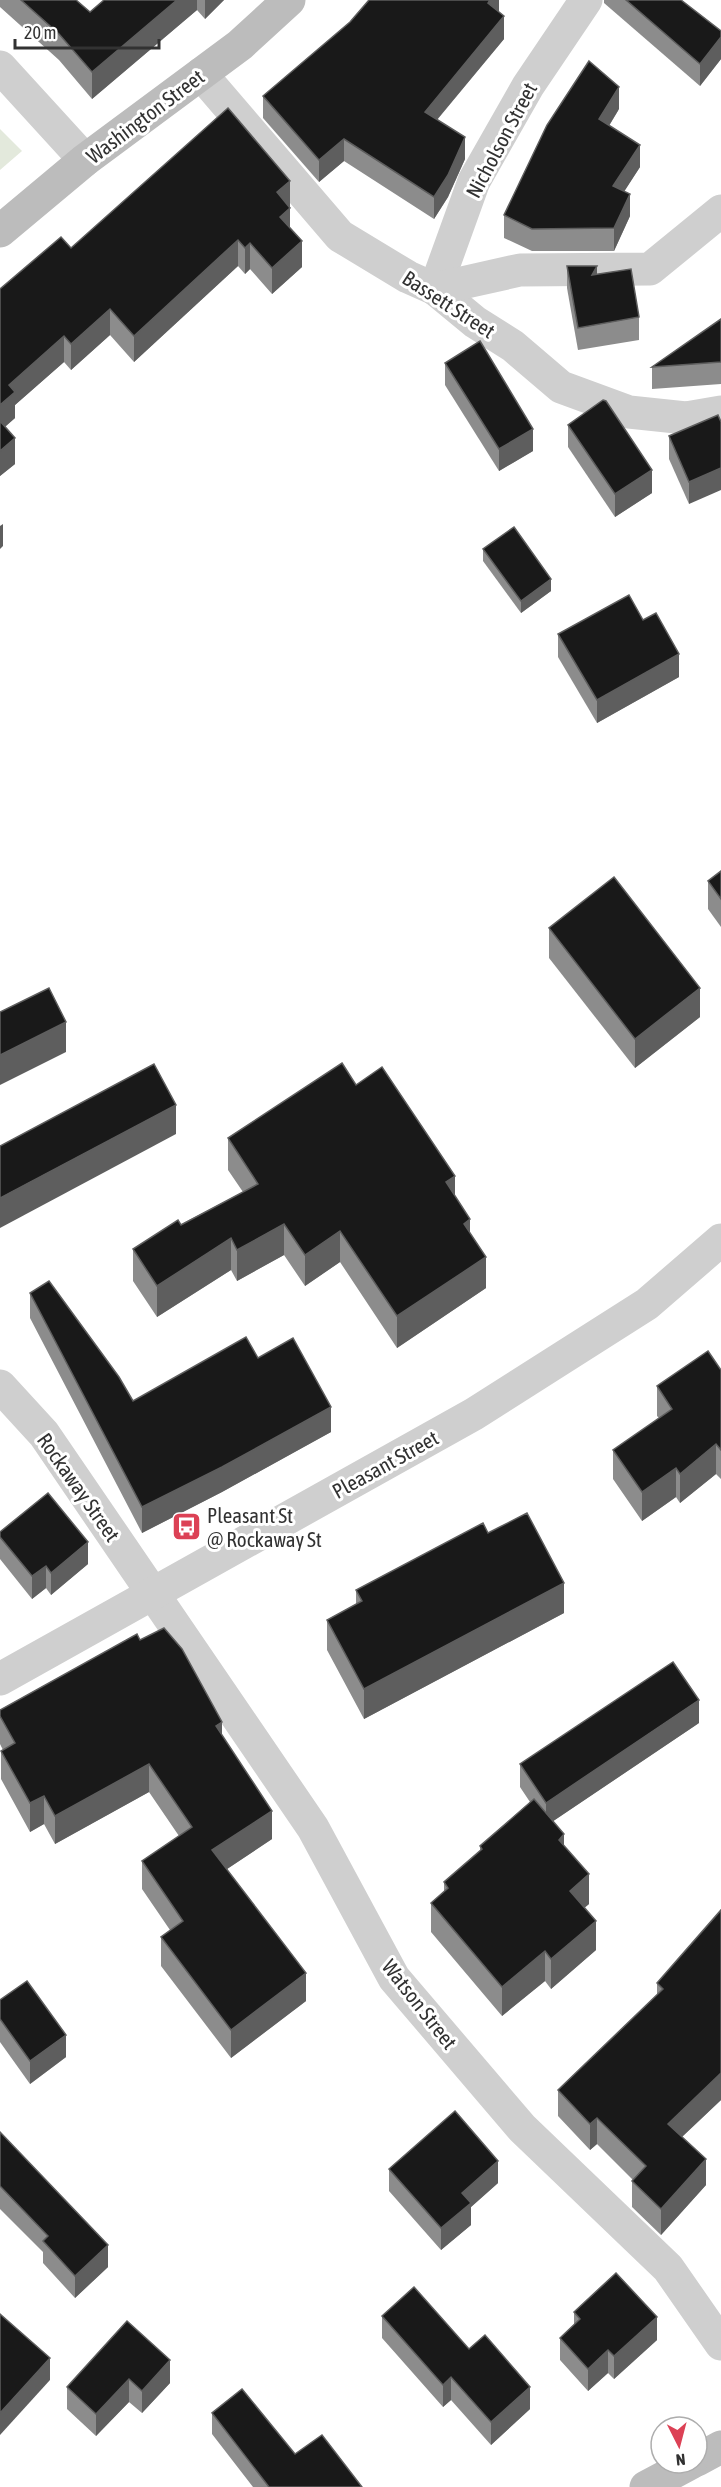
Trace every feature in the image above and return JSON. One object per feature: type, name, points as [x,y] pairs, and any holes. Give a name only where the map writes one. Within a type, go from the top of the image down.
[{"type":"main road","name":"Washington Street","points":[[0,231],[86,160],[240,45],[288,0]]},
{"type":"main road","points":[[646,2487],[668,2475]]},
{"type":"street","name":"Nicholson Street","points":[[435,289],[474,181],[528,86],[586,0]]},
{"type":"street","points":[[0,67],[86,160]]},
{"type":"street","name":"Bassett Street","points":[[201,74],[340,236],[408,277],[435,289],[476,322],[513,346],[561,387],[629,411],[686,418],[721,412]]},
{"type":"street","points":[[435,289],[520,270],[650,269],[721,211]]},
{"type":"street","name":"Pleasant Street","points":[[0,1679],[474,1414],[647,1304],[721,1240]]},
{"type":"street","name":"Rockaway Street","points":[[0,1386],[44,1434],[152,1593]]},
{"type":"street","name":"Watson Street","points":[[152,1593],[313,1828],[394,1978],[522,2128],[668,2268],[721,2344]]},
{"type":"shaded area","points":[[0,129],[22,151],[0,170]]},
{"type":"building","points":[[21,0],[76,0],[90,12],[104,0],[177,0],[92,72],[59,34]]},
{"type":"building","points":[[369,0],[490,0],[488,3],[504,16],[425,112],[465,137],[448,175],[434,197],[344,139],[319,160],[263,96],[350,22]]},
{"type":"building","points":[[626,0],[681,0],[721,31],[721,37],[700,64]]},
{"type":"building","points":[[589,61],[619,87],[599,119],[640,145],[613,186],[630,194],[614,228],[532,229],[504,215],[547,125]]},
{"type":"building","points":[[228,108],[290,181],[277,192],[290,208],[280,217],[302,241],[272,268],[250,243],[245,248],[238,240],[134,336],[110,309],[71,344],[64,336],[9,385],[15,392],[0,405],[0,289],[61,237],[71,248]]},
{"type":"building","points":[[567,266],[597,266],[592,275],[631,269],[639,317],[578,328]]},
{"type":"building","points":[[721,319],[721,362],[652,367]]},
{"type":"building","points":[[480,341],[533,429],[499,449],[445,363]]},
{"type":"building","points":[[603,400],[606,401],[652,470],[615,494],[568,425]]},
{"type":"building","points":[[718,415],[721,422],[721,468],[689,482],[669,436]]},
{"type":"building","points":[[0,421],[15,438],[0,451]]},
{"type":"building","points":[[514,527],[551,579],[521,601],[483,549]]},
{"type":"building","points":[[629,595],[643,620],[656,613],[679,654],[597,700],[558,634]]},
{"type":"building","points":[[721,871],[721,899],[708,881]]},
{"type":"building","points":[[614,877],[700,988],[635,1039],[549,928]]},
{"type":"building","points":[[49,988],[66,1022],[0,1055],[0,1012]]},
{"type":"building","points":[[342,1063],[356,1085],[382,1067],[455,1176],[446,1182],[470,1219],[464,1224],[486,1257],[397,1316],[340,1231],[305,1255],[284,1224],[237,1250],[231,1238],[157,1286],[133,1249],[178,1220],[181,1225],[258,1184],[228,1138]]},
{"type":"building","points":[[154,1064],[176,1105],[0,1198],[0,1146]]},
{"type":"building","points":[[49,1281],[119,1377],[133,1401],[246,1337],[258,1358],[293,1338],[331,1407],[222,1467],[142,1507],[30,1293]]},
{"type":"building","points":[[708,1351],[721,1370],[721,1450],[716,1444],[680,1474],[676,1468],[642,1492],[613,1450],[672,1409],[657,1386]]},
{"type":"building","points":[[48,1493],[88,1542],[51,1573],[46,1566],[32,1576],[0,1537],[0,1532]]},
{"type":"building","points":[[527,1513],[564,1583],[364,1689],[327,1620],[362,1601],[356,1590],[483,1523],[488,1533]]},
{"type":"building","points":[[164,1628],[182,1649],[222,1722],[216,1726],[272,1811],[212,1850],[306,1973],[231,2030],[161,1937],[183,1921],[142,1861],[192,1827],[149,1764],[55,1816],[44,1796],[30,1803],[1,1751],[15,1743],[0,1716],[0,1710],[137,1634],[140,1640]]},
{"type":"building","points":[[673,1662],[699,1700],[546,1803],[520,1764]]},
{"type":"building","points":[[534,1799],[564,1834],[559,1840],[589,1874],[570,1891],[596,1921],[551,1959],[545,1951],[502,1987],[431,1903],[448,1888],[444,1882],[482,1849],[480,1846]]},
{"type":"building","points":[[721,1910],[721,2073],[668,2124],[706,2159],[661,2209],[632,2181],[646,2166],[597,2118],[590,2124],[558,2090],[663,1989],[657,1983]]},
{"type":"building","points":[[27,1981],[66,2035],[30,2061],[0,2019],[0,2000]]},
{"type":"building","points":[[455,2111],[498,2161],[462,2193],[471,2203],[441,2228],[389,2169]]},
{"type":"building","points":[[0,2132],[108,2245],[75,2276],[43,2241],[48,2236],[0,2186]]},
{"type":"building","points":[[616,2273],[657,2317],[614,2356],[608,2350],[588,2369],[560,2338],[580,2319],[574,2312]]},
{"type":"building","points":[[414,2287],[469,2349],[485,2335],[530,2387],[491,2422],[451,2377],[443,2385],[382,2316]]},
{"type":"building","points":[[0,2314],[50,2358],[0,2413]]},
{"type":"building","points":[[127,2321],[170,2360],[142,2391],[129,2379],[96,2414],[67,2387]]},
{"type":"building","points":[[242,2389],[295,2454],[322,2435],[362,2487],[269,2487],[212,2413]]},
{"type":"place","name":"Pleasant St @ Rockaway St","points":[[186,1527]]}]
